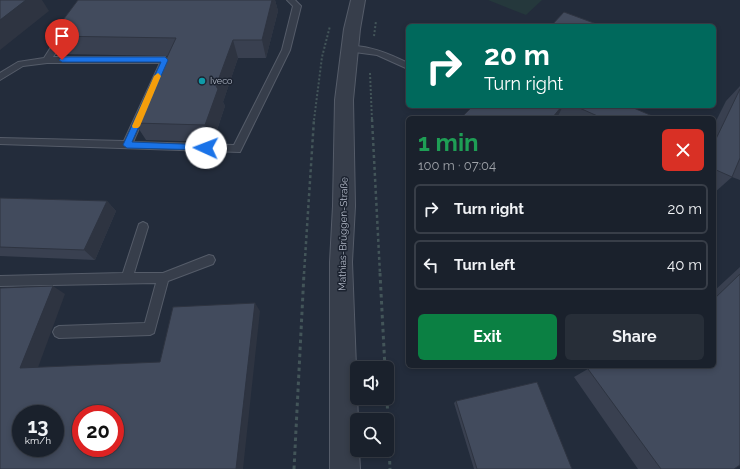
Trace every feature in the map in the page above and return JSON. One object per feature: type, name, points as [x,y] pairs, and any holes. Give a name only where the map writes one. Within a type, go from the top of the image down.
[{"type":"street","name":"Mathias-Brüggen-Straße","points":[[345,469],[341,262],[344,206],[344,100],[358,0]]},
{"type":"lane","points":[[0,141],[237,149],[286,50],[297,6],[291,0]]},
{"type":"lane","points":[[47,60],[69,27]]},
{"type":"lane","points":[[350,49],[372,50],[388,55],[406,65]]},
{"type":"lane","points":[[0,77],[21,64],[47,60],[165,60],[127,145]]},
{"type":"lane","points":[[127,278],[143,227]]},
{"type":"lane","points":[[0,281],[163,278],[209,260]]},
{"type":"lane","points":[[59,332],[150,329],[163,278]]},
{"type":"path","points":[[377,19],[370,64],[385,361]]},
{"type":"path","points":[[294,469],[314,104],[322,57],[331,21]]},
{"type":"path","points":[[387,405],[390,469]]},
{"type":"green space","points":[[488,0],[542,0],[526,15]]},
{"type":"building","points":[[0,0],[26,0],[0,20]]},
{"type":"building","points":[[78,0],[272,0],[262,40],[233,40],[216,86],[218,89],[205,125],[135,123],[151,87],[155,83],[176,38],[51,36]]},
{"type":"building","points":[[564,12],[597,24],[553,24]]},
{"type":"building","points":[[740,89],[740,158],[732,177],[716,170],[716,139]]},
{"type":"building","points":[[471,108],[560,108],[554,116],[463,116]]},
{"type":"building","points":[[580,108],[634,108],[652,116],[598,116]]},
{"type":"building","points":[[0,198],[107,201],[84,250],[0,247]]},
{"type":"building","points":[[740,274],[740,465],[734,469],[661,469],[588,369],[716,368],[716,297]]},
{"type":"building","points":[[53,286],[20,368],[160,362],[173,307],[255,303],[236,469],[0,469],[0,288]]},
{"type":"building","points":[[537,382],[572,469],[477,469],[456,401]]},
{"type":"slow traffic","points":[[136,126],[158,76]]},
{"type":"place","name":"Iveco","points":[[202,81]]},
{"type":"route","points":[[62,60],[165,60],[127,145],[206,148]]}]
